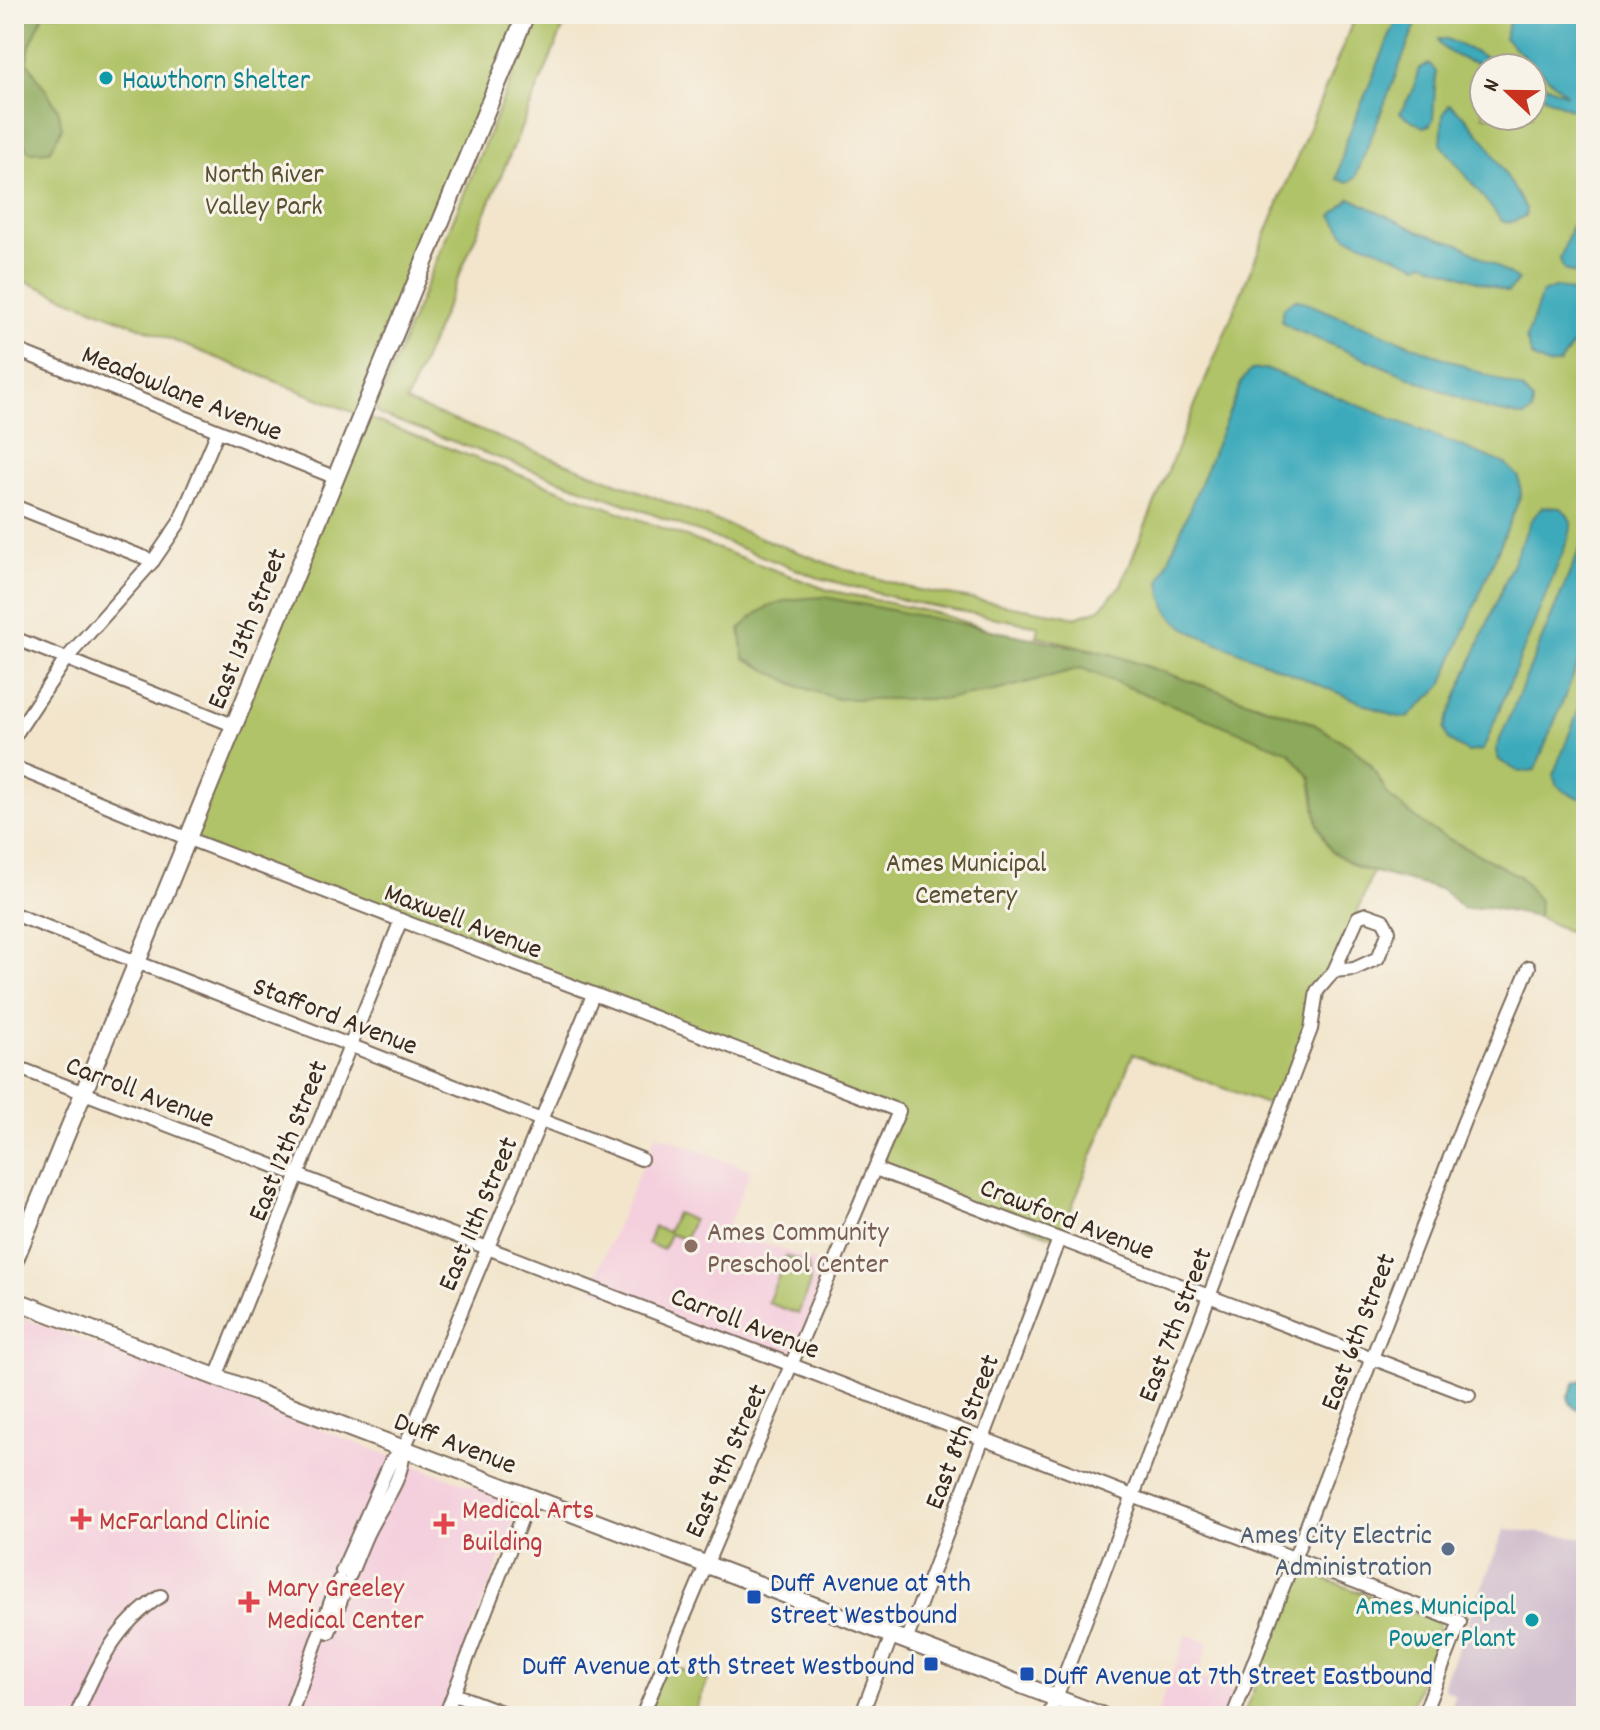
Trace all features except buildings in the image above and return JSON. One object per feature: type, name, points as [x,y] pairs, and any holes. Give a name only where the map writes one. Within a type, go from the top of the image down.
[{"type":"main road","name":"East 13th Street","points":[[14,1262],[526,14]]},
{"type":"main road","name":"Duff Avenue","points":[[14,1300],[1103,1716]]},
{"type":"street","name":"Meadowlane Avenue","points":[[14,349],[334,477]]},
{"type":"street","points":[[14,737],[66,659],[153,561],[179,523],[218,431]]},
{"type":"street","points":[[14,506],[153,561]]},
{"type":"street","points":[[14,638],[233,725]]},
{"type":"street","name":"Maxwell Avenue","points":[[14,767],[186,838],[899,1111]]},
{"type":"street","name":"Stafford Avenue","points":[[14,914],[135,965],[351,1045],[641,1159]]},
{"type":"street","name":"East 7th Street","points":[[1049,1716],[1311,1029],[1317,991],[1334,971],[1358,917],[1366,914],[1383,920],[1389,931],[1378,958],[1354,969],[1334,971]]},
{"type":"street","name":"East 12th Street","points":[[216,1377],[401,920]]},
{"type":"street","name":"East 6th Street","points":[[1233,1716],[1371,1358],[1529,967]]},
{"type":"street","name":"East 11th Street","points":[[344,1578],[391,1461],[404,1449],[593,995]]},
{"type":"street","name":"Carroll Avenue","points":[[14,1066],[1134,1494],[1460,1622],[1423,1716]]},
{"type":"street","name":"East 9th Street","points":[[642,1716],[899,1111]]},
{"type":"street","name":"Crawford Avenue","points":[[875,1169],[1469,1395]]},
{"type":"street","name":"East 8th Street","points":[[861,1716],[899,1638],[984,1437],[1059,1239]]},
{"type":"street","points":[[445,1716],[530,1497]]},
{"type":"street","points":[[290,1716],[315,1655],[332,1599],[344,1578]]},
{"type":"street","points":[[315,1655],[328,1634],[344,1578]]},
{"type":"street","points":[[76,1716],[108,1647],[125,1626],[161,1596]]},
{"type":"street","points":[[454,1694],[512,1716]]},
{"type":"shaded area","name":"Ames Community Preschool Center","points":[[656,1134],[751,1170],[727,1229],[833,1268],[795,1365],[591,1287]]},
{"type":"shaded area","name":"Mary Greeley Medical Center","points":[[14,1314],[515,1503],[518,1513],[438,1716],[14,1716]]},
{"type":"shaded area","name":"Ames Municipal Power Plant","points":[[1505,1529],[1586,1538],[1586,1716],[1448,1716],[1455,1695],[1444,1689],[1444,1682]]},
{"type":"shaded area","points":[[1187,1635],[1209,1643],[1197,1676],[1234,1690],[1224,1716],[1156,1716]]},
{"type":"green space","name":"North River Valley Park","points":[[14,14],[526,14],[360,415],[14,277]]},
{"type":"green space","points":[[14,14],[44,14],[30,45],[27,61],[58,109],[62,128],[50,151],[29,152],[14,126]]},
{"type":"green space","name":"Ames Municipal Cemetery","points":[[538,14],[569,14],[406,402],[837,567],[914,589],[1075,617],[1100,609],[1121,585],[1356,14],[1586,14],[1586,940],[1538,917],[1539,901],[1519,876],[1428,828],[1399,805],[1353,923],[1325,979],[1280,1109],[1133,1054],[1059,1239],[875,1169],[899,1112],[186,838],[360,415],[828,590],[940,614],[1353,748],[1312,723],[1111,654],[1037,636],[1039,626],[911,602],[816,577],[380,415],[375,409]]},
{"type":"green space","points":[[825,597],[1111,654],[1312,723],[1353,748],[1371,765],[1389,796],[1428,828],[1519,876],[1539,901],[1538,917],[1487,907],[1464,909],[1443,890],[1359,868],[1331,851],[1318,825],[1311,778],[1289,752],[1081,668],[995,691],[944,699],[838,699],[798,686],[744,658],[740,629],[759,612],[788,600]]},
{"type":"green space","points":[[676,1213],[693,1220],[685,1239],[670,1234],[663,1250],[648,1243],[654,1227],[668,1232]]},
{"type":"green space","points":[[786,1256],[808,1265],[810,1283],[798,1314],[768,1303]]},
{"type":"green space","points":[[1301,1570],[1439,1622],[1438,1636],[1408,1716],[1243,1716]]},
{"type":"green space","points":[[664,1662],[708,1680],[693,1716],[642,1716]]},
{"type":"water","points":[[1399,14],[1420,14],[1355,178],[1348,182],[1337,179],[1346,141]]},
{"type":"water","points":[[1512,14],[1586,14],[1586,112],[1574,111],[1548,99],[1548,86],[1567,95],[1548,78],[1548,52],[1519,52],[1504,38]]},
{"type":"water","points":[[1438,39],[1447,39],[1474,52],[1468,52],[1468,60],[1442,46]]},
{"type":"water","points":[[1430,64],[1436,72],[1433,119],[1430,125],[1423,127],[1400,113],[1413,90],[1419,68]]},
{"type":"water","points":[[1449,104],[1468,121],[1468,132],[1478,132],[1487,143],[1526,209],[1525,216],[1512,222],[1502,221],[1441,144],[1443,115]]},
{"type":"water","points":[[1586,186],[1586,278],[1564,270],[1560,259]]},
{"type":"water","points":[[1350,198],[1420,232],[1462,245],[1518,280],[1508,292],[1424,262],[1418,265],[1347,237],[1332,216]]},
{"type":"water","points":[[1557,287],[1586,296],[1586,305],[1571,348],[1560,363],[1547,365],[1532,357],[1526,339],[1542,293]]},
{"type":"water","points":[[1296,299],[1522,389],[1533,401],[1532,412],[1524,417],[1486,409],[1291,328],[1281,321],[1283,308]]},
{"type":"water","points":[[1267,369],[1506,464],[1519,477],[1521,495],[1442,685],[1408,718],[1394,716],[1194,633],[1173,618],[1163,599],[1160,581],[1242,381],[1251,370]]},
{"type":"water","points":[[1542,507],[1561,508],[1565,512],[1571,521],[1569,537],[1483,750],[1468,752],[1448,740],[1444,729],[1530,522]]},
{"type":"water","points":[[1586,534],[1586,644],[1535,770],[1519,772],[1499,760],[1496,749]]},
{"type":"water","points":[[1586,692],[1585,799],[1564,792],[1553,775]]},
{"type":"water","points":[[1586,1379],[1586,1412],[1574,1407],[1568,1396],[1575,1382]]},
{"type":"place","name":"Hawthorn Shelter","points":[[106,78]]},
{"type":"place","name":"Ames Community Preschool Center","points":[[691,1246]]},
{"type":"place","name":"McFarland Clinic","points":[[81,1519]]},
{"type":"place","name":"Medical Arts Building","points":[[444,1524]]},
{"type":"place","name":"Ames City Electric Administration","points":[[1448,1549]]},
{"type":"place","name":"Duff Avenue at 9th Street Westbound","points":[[754,1597]]},
{"type":"place","name":"Mary Greeley Medical Center","points":[[249,1602]]},
{"type":"place","name":"Ames Municipal Power Plant","points":[[1532,1620]]},
{"type":"place","name":"Duff Avenue at 8th Street Westbound","points":[[931,1664]]},
{"type":"place","name":"Duff Avenue at 7th Street Eastbound","points":[[1027,1674]]}]
